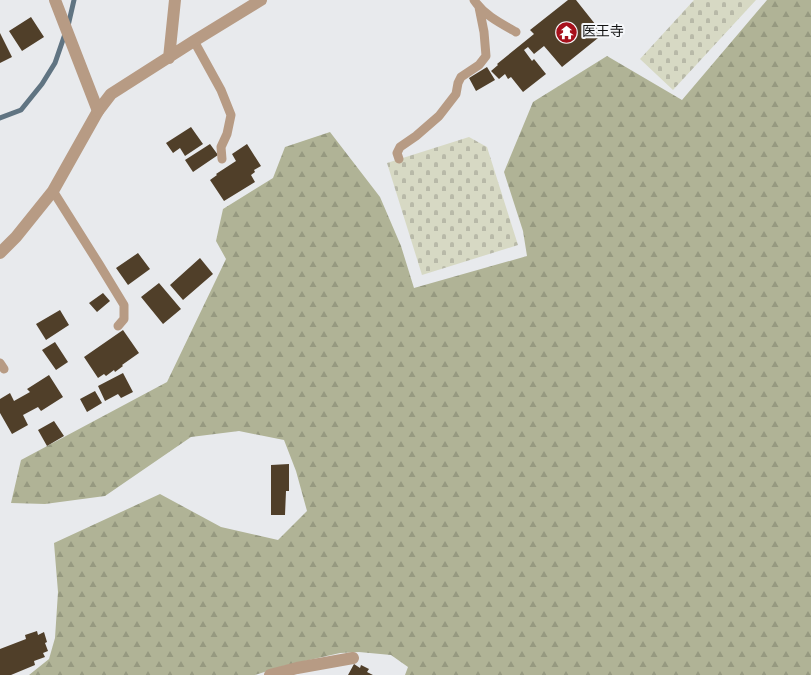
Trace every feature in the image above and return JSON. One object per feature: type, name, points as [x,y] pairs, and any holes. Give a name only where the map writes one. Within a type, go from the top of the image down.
[{"type":"street","points":[[55,0],[98,111]]},
{"type":"street","points":[[169,58],[175,0]]},
{"type":"street","points":[[0,253],[16,237],[53,191],[98,111],[112,94],[261,0]]},
{"type":"street","points":[[270,675],[297,668],[353,658]]},
{"type":"lane","points":[[476,4],[489,17],[516,32]]},
{"type":"lane","points":[[399,159],[397,153],[400,147],[416,136],[439,116],[456,94],[461,77],[479,65],[486,56],[484,32],[476,4]]},
{"type":"lane","points":[[194,41],[221,90],[231,115],[227,134],[221,147],[222,159]]},
{"type":"lane","points":[[53,191],[124,306],[124,319],[118,326]]},
{"type":"green space","points":[[694,0],[756,0],[673,90],[640,59]]},
{"type":"green space","points":[[767,0],[811,0],[811,675],[405,675],[408,667],[391,655],[359,652],[340,653],[283,666],[255,675],[29,675],[49,659],[55,638],[58,592],[54,543],[160,494],[221,527],[278,540],[307,511],[296,471],[284,440],[239,431],[191,437],[105,496],[45,504],[11,503],[21,460],[167,382],[226,259],[216,241],[223,209],[273,178],[285,147],[330,132],[380,197],[401,246],[414,288],[527,256],[523,231],[504,172],[533,102],[607,56],[682,100]]},
{"type":"green space","points":[[469,137],[487,147],[518,245],[422,275],[387,163]]},
{"type":"building","name":"医王寺","points":[[568,0],[576,0],[603,34],[562,67],[544,46],[534,54],[528,47],[524,50],[532,61],[534,59],[546,74],[523,92],[511,77],[508,79],[505,74],[499,79],[491,71],[498,65],[497,64],[534,34],[530,30]]},
{"type":"building","points":[[31,17],[44,37],[22,51],[9,31]]},
{"type":"building","points":[[0,33],[12,57],[0,63]]},
{"type":"building","points":[[487,67],[495,80],[476,91],[469,78]]},
{"type":"building","points":[[191,127],[203,144],[185,156],[180,148],[173,153],[166,143]]},
{"type":"building","points":[[210,144],[218,155],[193,172],[185,160]]},
{"type":"building","points":[[247,144],[261,166],[254,170],[255,172],[251,175],[255,182],[224,201],[210,180],[217,175],[216,174],[236,161],[232,154]]},
{"type":"building","points":[[138,253],[150,269],[128,285],[116,268]]},
{"type":"building","points":[[200,258],[213,274],[183,300],[170,285]]},
{"type":"building","points":[[159,283],[181,309],[163,324],[141,297]]},
{"type":"building","points":[[103,293],[110,301],[97,312],[89,303]]},
{"type":"building","points":[[60,310],[69,325],[46,340],[36,324]]},
{"type":"building","points":[[123,330],[139,353],[115,372],[114,370],[106,376],[104,374],[98,378],[84,357]]},
{"type":"building","points":[[55,342],[68,362],[56,370],[42,350]]},
{"type":"building","points":[[123,373],[133,392],[121,398],[118,394],[105,401],[98,386]]},
{"type":"building","points":[[49,375],[63,397],[41,411],[38,407],[23,415],[28,425],[12,434],[0,413],[0,399],[10,393],[14,401],[30,392],[27,389]]},
{"type":"building","points":[[95,391],[102,403],[87,412],[80,399]]},
{"type":"building","points":[[54,421],[64,436],[47,446],[38,430]]},
{"type":"building","points":[[289,464],[289,491],[286,491],[285,515],[271,515],[271,465]]},
{"type":"building","points":[[37,631],[38,635],[44,632],[47,642],[45,643],[48,651],[43,653],[45,657],[34,661],[35,665],[11,675],[0,675],[0,649],[26,639],[25,635]]},
{"type":"building","points":[[354,664],[360,668],[361,665],[369,669],[367,672],[373,675],[348,675]]},
{"type":"waterway","points":[[68,26],[74,0]]},
{"type":"waterway","points":[[0,118],[21,110],[42,84],[55,63],[65,34]]},
{"type":"place","name":"医王寺","points":[[567,32]]}]
